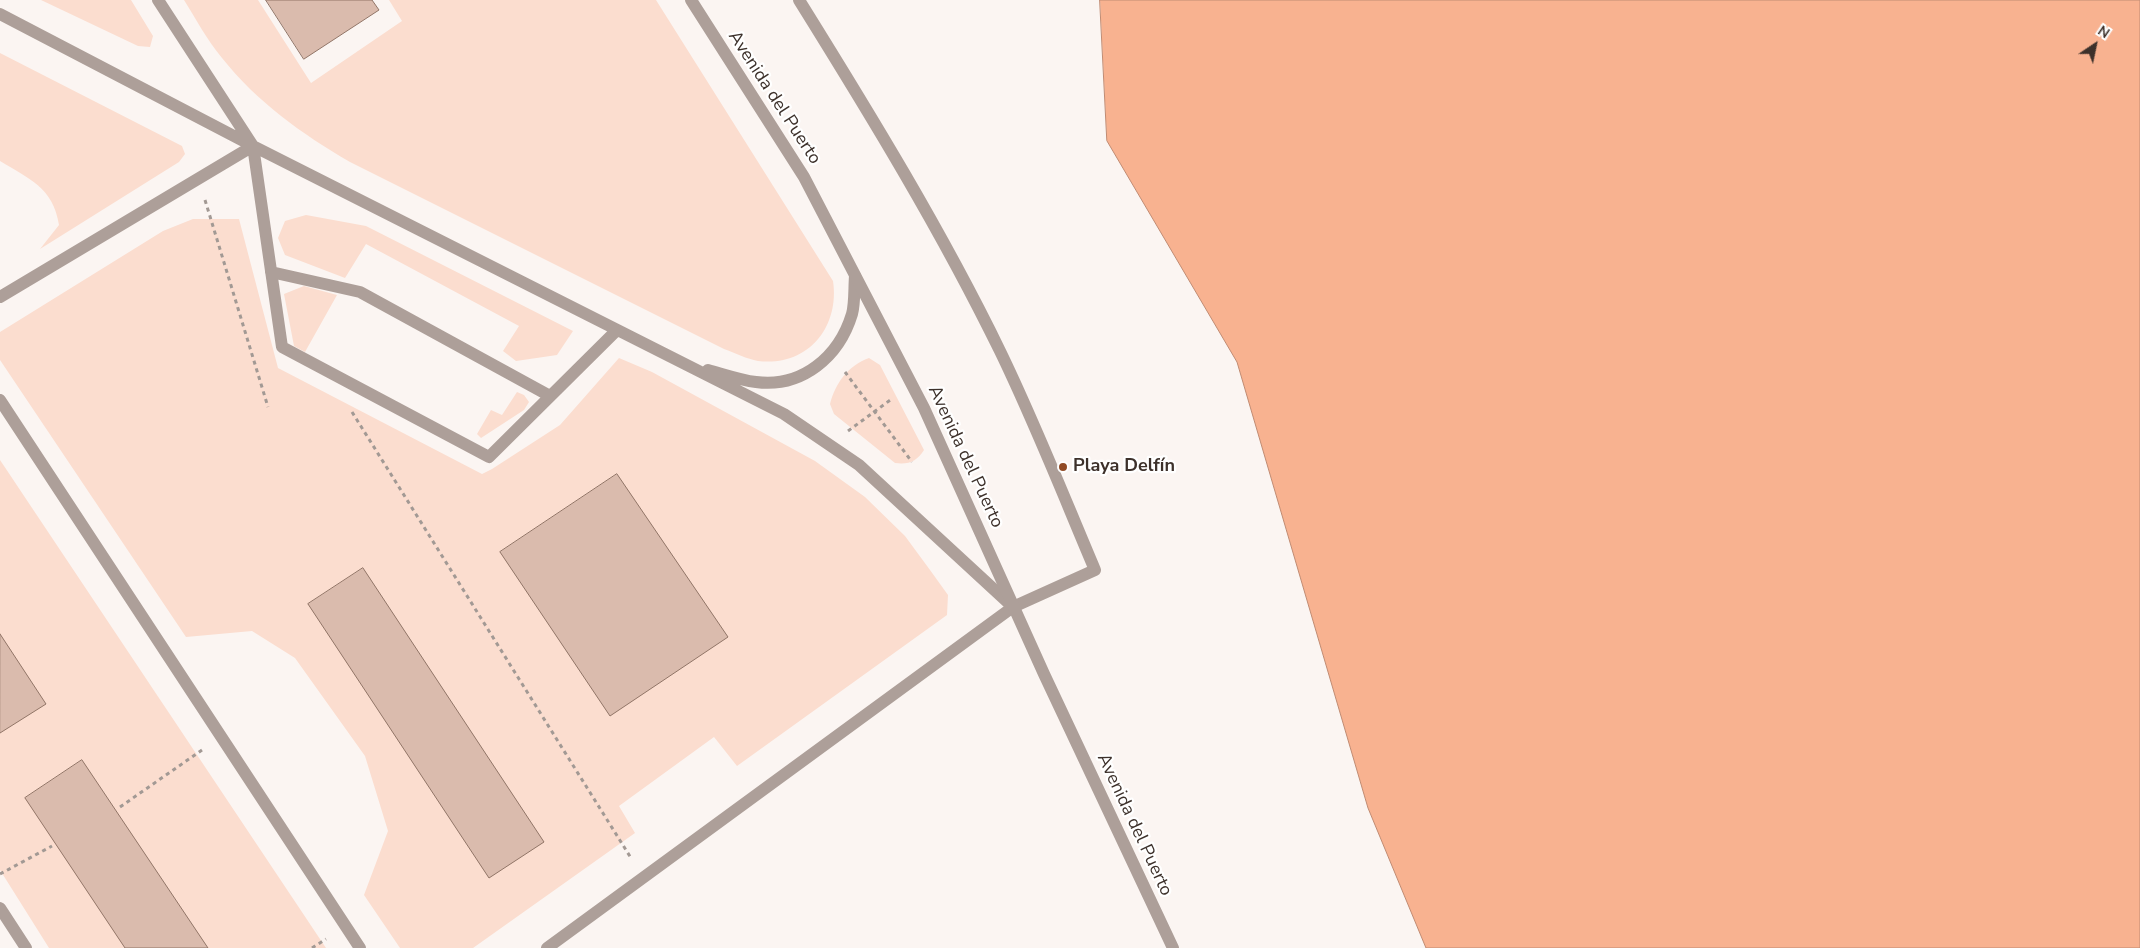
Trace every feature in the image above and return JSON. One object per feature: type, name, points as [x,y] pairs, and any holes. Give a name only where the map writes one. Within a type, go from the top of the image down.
[{"type":"street","points":[[158,0],[253,146],[282,347],[489,457],[617,330]]},
{"type":"street","name":"Avenida del Puerto","points":[[691,0],[804,177],[924,408],[1173,948]]},
{"type":"street","points":[[547,948],[1014,606],[1096,570],[1000,352],[940,239],[862,103],[799,0]]},
{"type":"street","points":[[0,14],[253,146],[784,414],[859,465],[1014,606]]},
{"type":"street","points":[[0,297],[253,146]]},
{"type":"street","points":[[271,272],[360,292],[550,396]]},
{"type":"street","points":[[677,361],[756,382],[779,382],[804,376],[832,354],[843,338],[853,312],[855,276]]},
{"type":"street","points":[[0,400],[360,948]]},
{"type":"street","points":[[0,908],[26,948]]},
{"type":"path","points":[[198,178],[268,407]]},
{"type":"path","points":[[832,354],[912,462]]},
{"type":"path","points":[[830,445],[897,395]]},
{"type":"path","points":[[348,404],[643,878]]},
{"type":"path","points":[[120,806],[221,738]]},
{"type":"path","points":[[0,874],[52,846]]},
{"type":"shaded area","points":[[41,0],[131,0],[153,36],[150,47],[138,46]]},
{"type":"shaded area","points":[[184,0],[258,0],[311,83],[402,21],[389,0],[656,0],[833,281],[834,298],[831,314],[825,329],[805,351],[791,358],[776,361],[758,361],[745,357],[724,349],[350,162],[281,116],[250,89],[217,51]]},
{"type":"shaded area","points":[[1100,0],[2140,0],[2140,948],[1426,948],[1368,808],[1237,362],[1107,141]]},
{"type":"shaded area","points":[[0,53],[182,146],[185,154],[179,162],[40,249],[59,225],[51,202],[38,185],[0,161]]},
{"type":"shaded area","points":[[306,215],[366,226],[573,331],[557,355],[516,361],[503,351],[519,326],[366,244],[345,278],[285,255],[278,238],[285,221]]},
{"type":"shaded area","points":[[193,219],[239,219],[278,368],[482,474],[560,425],[619,358],[652,372],[815,461],[865,497],[905,536],[948,595],[947,615],[737,766],[714,737],[619,806],[635,833],[473,948],[400,948],[364,895],[388,831],[365,756],[295,658],[252,631],[186,637],[0,360],[0,332],[163,231]]},
{"type":"shaded area","points":[[304,286],[337,295],[305,352],[294,346],[284,294]]},
{"type":"shaded area","points":[[869,358],[880,365],[924,450],[912,461],[895,463],[834,414],[830,404],[839,382],[855,365]]},
{"type":"shaded area","points":[[517,392],[524,395],[529,402],[524,410],[481,438],[477,434],[491,410],[502,415]]},
{"type":"shaded area","points":[[0,460],[326,948],[49,948],[0,870]]},
{"type":"building","points":[[266,0],[372,0],[379,10],[304,59]]},
{"type":"building","points":[[617,474],[728,637],[610,716],[500,552]]},
{"type":"building","points":[[363,568],[544,842],[489,878],[308,604]]},
{"type":"building","points":[[0,634],[46,704],[0,733]]},
{"type":"building","points":[[82,760],[208,948],[125,948],[25,798]]},
{"type":"place","name":"Playa Delfín","points":[[1063,467]]}]
